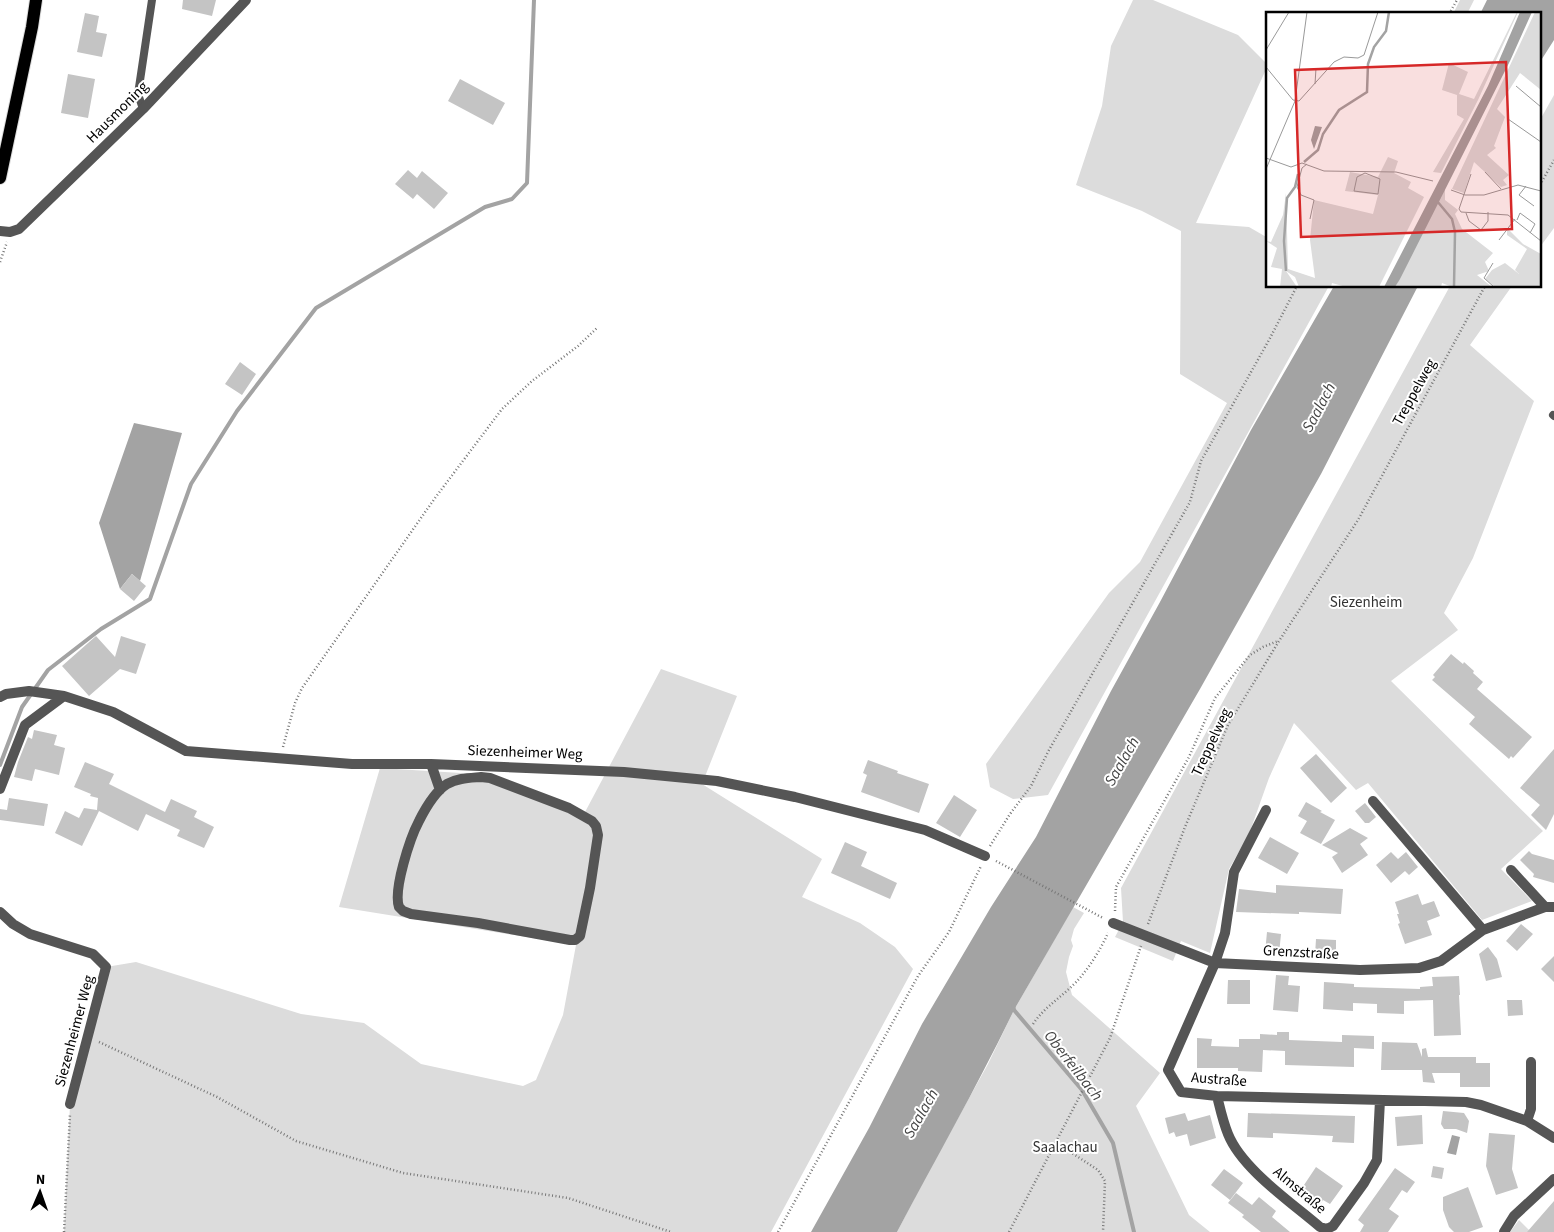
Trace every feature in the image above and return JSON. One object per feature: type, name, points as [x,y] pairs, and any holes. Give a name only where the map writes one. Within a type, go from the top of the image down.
[{"type":"main road","points":[[0,178],[32,28],[36,0]]},
{"type":"street","name":"Hausmoning","points":[[5,231],[19,229],[143,109],[246,0]]},
{"type":"street","name":"Siezenheimer Weg","points":[[0,697],[6,694],[29,691],[64,696],[113,712],[186,751],[352,764],[431,764],[624,772],[717,781],[795,797],[925,830],[989,857]]},
{"type":"street","points":[[0,789],[25,725],[64,696]]},
{"type":"street","points":[[431,764],[440,790]]},
{"type":"street","points":[[490,778],[569,808],[592,821],[596,826],[598,834],[590,888],[580,936],[575,940],[570,940],[478,923],[411,914],[399,907],[397,902],[399,888],[411,843],[419,821],[440,790],[459,779],[490,778]]},
{"type":"street","points":[[1373,800],[1483,930]]},
{"type":"street","name":"Austraße","points":[[1266,810],[1234,872],[1225,933],[1168,1070],[1181,1092],[1217,1096],[1466,1102],[1481,1105],[1528,1121],[1554,1138]]},
{"type":"street","points":[[1511,870],[1550,907]]},
{"type":"street","name":"Grenzstraße","points":[[1110,922],[1214,963],[1360,970],[1419,968],[1441,961],[1483,930],[1550,907]]},
{"type":"street","name":"Siezenheimer Weg","points":[[0,912],[30,934],[93,954],[106,967],[70,1104]]},
{"type":"street","points":[[1528,1121],[1531,1109],[1531,1062]]},
{"type":"street","name":"Almstraße","points":[[1217,1096],[1228,1134],[1242,1157],[1261,1177],[1320,1227],[1327,1229],[1333,1226],[1354,1198],[1377,1160],[1380,1100]]},
{"type":"street","points":[[1504,1232],[1514,1216],[1554,1179]]},
{"type":"lane","points":[[143,109],[138,94],[152,0]]},
{"type":"path","points":[[1450,12],[1457,0]]},
{"type":"path","points":[[1542,181],[1554,160]]},
{"type":"path","points":[[0,262],[5,231]]},
{"type":"path","points":[[778,1232],[918,976],[948,932],[989,857],[992,840],[1031,786],[1049,750],[1190,502],[1201,461],[1270,340],[1296,288]]},
{"type":"path","name":"Treppelweg","points":[[1009,1232],[1110,1038],[1144,935],[1228,725],[1279,641],[1358,520],[1483,288]]},
{"type":"path","points":[[280,758],[295,704],[302,688],[441,490],[502,409],[532,381],[578,346],[597,328]]},
{"type":"path","points":[[1033,1024],[1040,1013],[1072,987],[1100,950],[1110,922],[1116,887],[1189,757],[1214,698],[1250,655],[1263,647],[1279,641]]},
{"type":"path","points":[[989,857],[1110,922]]},
{"type":"path","points":[[88,1037],[218,1097],[296,1141],[404,1173],[568,1198],[671,1232]]},
{"type":"path","points":[[64,1232],[70,1104]]},
{"type":"path","points":[[1055,1142],[1098,1170],[1105,1181],[1103,1232]]},
{"type":"green space","points":[[1133,0],[1153,0],[1238,35],[1266,63],[1266,69],[1196,223],[1249,227],[1266,237],[1266,288],[1328,288],[1048,795],[1013,799],[990,787],[986,764],[1109,593],[1140,562],[1227,403],[1180,374],[1181,231],[1142,211],[1076,185],[1102,106],[1111,46]]},
{"type":"green space","points":[[1460,0],[1474,0],[1468,12],[1454,12]]},
{"type":"green space","points":[[1554,95],[1554,228],[1542,244],[1542,116]]},
{"type":"green space","name":"Siezenheim","points":[[1449,288],[1511,288],[1470,345],[1534,401],[1473,558],[1444,613],[1458,630],[1391,681],[1543,831],[1501,869],[1532,901],[1482,920],[1368,783],[1356,790],[1294,723],[1269,778],[1249,834],[1229,869],[1210,953],[1181,941],[1173,961],[1115,937],[1123,922],[1121,888]]},
{"type":"green space","points":[[661,669],[737,696],[702,784],[822,859],[802,897],[860,923],[895,947],[913,969],[771,1232],[64,1232],[70,1104],[106,967],[136,962],[301,1014],[364,1023],[421,1064],[523,1086],[536,1080],[563,1015],[576,945],[339,907],[380,768],[477,774],[584,814]]},
{"type":"green space","name":"Saalachau","points":[[1073,907],[1084,913],[1074,929],[1071,940],[1073,946],[1066,972],[1072,995],[1160,1073],[1136,1106],[1189,1215],[1210,1232],[897,1232],[988,1064],[1014,1010]]},
{"type":"green space","points":[[1519,1220],[1531,1232],[1510,1232]]},
{"type":"water","points":[[1487,0],[1554,0],[1554,40],[1542,59],[1542,12],[1481,12]]},
{"type":"water","name":"Saalach","points":[[1333,288],[1417,288],[1321,474],[1200,689],[1014,1010],[897,1232],[811,1232],[869,1128],[922,1024],[991,907],[1036,837],[1111,691],[1251,430]]},
{"type":"water","points":[[134,423],[182,433],[140,581],[132,574],[120,589],[99,523]]},
{"type":"water","points":[[1452,1135],[1460,1137],[1456,1155],[1447,1153]]},
{"type":"building","points":[[183,0],[216,0],[212,16],[182,9]]},
{"type":"building","points":[[85,13],[99,16],[96,32],[107,34],[102,57],[77,52]]},
{"type":"building","points":[[68,74],[95,79],[88,118],[61,113]]},
{"type":"building","points":[[460,79],[505,103],[493,125],[448,101]]},
{"type":"building","points":[[408,170],[417,178],[422,171],[448,193],[434,209],[417,194],[413,199],[395,184]]},
{"type":"building","points":[[240,362],[256,374],[242,395],[225,384]]},
{"type":"building","points":[[132,574],[146,586],[134,601],[120,589]]},
{"type":"building","points":[[96,636],[115,657],[121,636],[146,644],[136,674],[120,669],[89,696],[62,666]]},
{"type":"building","points":[[1451,654],[1463,664],[1464,662],[1483,682],[1477,689],[1532,737],[1513,758],[1511,756],[1509,759],[1469,724],[1475,717],[1432,680],[1435,677],[1433,675]]},
{"type":"building","points":[[34,730],[57,735],[54,745],[65,748],[59,775],[35,769],[32,781],[14,777],[28,737],[32,739]]},
{"type":"building","points":[[1554,749],[1554,814],[1546,830],[1531,815],[1540,805],[1520,788]]},
{"type":"building","points":[[1316,754],[1347,788],[1331,803],[1300,768]]},
{"type":"building","points":[[868,760],[929,784],[919,813],[861,792],[867,775],[863,773]]},
{"type":"building","points":[[85,762],[114,774],[109,784],[165,812],[171,799],[197,811],[194,817],[214,827],[204,848],[177,836],[180,830],[146,814],[138,831],[99,811],[82,846],[55,833],[65,811],[79,818],[84,808],[97,810],[98,798],[90,796],[91,794],[74,787]]},
{"type":"building","points":[[954,795],[977,810],[960,837],[936,823]]},
{"type":"building","points":[[9,798],[48,804],[44,826],[0,820],[0,809],[7,810]]},
{"type":"building","points":[[1306,802],[1335,820],[1321,844],[1300,833],[1307,821],[1298,816]]},
{"type":"building","points":[[1365,803],[1376,817],[1369,823],[1365,823],[1355,811]]},
{"type":"building","points":[[1350,828],[1368,838],[1360,844],[1368,855],[1342,873],[1332,857],[1338,853],[1322,845]]},
{"type":"building","points":[[1270,837],[1299,853],[1287,874],[1258,858]]},
{"type":"building","points":[[845,842],[867,852],[861,866],[897,883],[890,899],[831,873]]},
{"type":"building","points":[[1529,851],[1532,854],[1554,860],[1554,883],[1533,877],[1534,874],[1520,860]]},
{"type":"building","points":[[1391,852],[1398,859],[1406,852],[1418,867],[1409,875],[1405,871],[1391,883],[1376,865]]},
{"type":"building","points":[[1276,885],[1343,889],[1341,914],[1236,912],[1239,889],[1276,893]]},
{"type":"building","points":[[1418,894],[1422,905],[1434,901],[1440,916],[1427,921],[1432,935],[1405,944],[1398,924],[1400,923],[1397,914],[1399,914],[1395,902]]},
{"type":"building","points":[[1521,924],[1533,934],[1517,951],[1506,941]]},
{"type":"building","points":[[1267,932],[1281,934],[1279,954],[1265,953]]},
{"type":"building","points":[[1316,939],[1336,940],[1336,956],[1315,955]]},
{"type":"building","points":[[1488,947],[1497,959],[1502,977],[1486,981],[1479,954]]},
{"type":"building","points":[[1554,956],[1554,982],[1541,969]]},
{"type":"building","points":[[1276,975],[1289,976],[1288,985],[1300,986],[1298,1012],[1273,1010]]},
{"type":"building","points":[[1459,976],[1461,1035],[1434,1036],[1433,1000],[1404,1001],[1404,1014],[1377,1013],[1377,1004],[1353,1003],[1353,1011],[1323,1009],[1324,982],[1354,984],[1354,987],[1420,989],[1420,987],[1433,986],[1432,977]]},
{"type":"building","points":[[1228,980],[1250,980],[1250,1004],[1227,1004]]},
{"type":"building","points":[[1507,1000],[1522,1000],[1523,1015],[1508,1016]]},
{"type":"building","points":[[1277,1032],[1289,1032],[1289,1040],[1342,1042],[1342,1035],[1374,1036],[1374,1049],[1354,1048],[1354,1067],[1285,1065],[1285,1051],[1263,1050],[1262,1072],[1238,1071],[1238,1068],[1197,1068],[1197,1038],[1212,1039],[1211,1046],[1239,1047],[1239,1039],[1260,1039],[1260,1034],[1277,1035]]},
{"type":"building","points":[[1382,1042],[1417,1043],[1422,1057],[1422,1049],[1426,1048],[1428,1057],[1476,1057],[1476,1063],[1490,1063],[1490,1087],[1460,1087],[1460,1073],[1432,1073],[1435,1083],[1423,1082],[1422,1070],[1381,1070]]},
{"type":"building","points":[[1443,1111],[1464,1113],[1469,1121],[1467,1133],[1456,1129],[1444,1129],[1441,1124]]},
{"type":"building","points":[[1185,1113],[1188,1121],[1210,1115],[1216,1138],[1190,1146],[1187,1134],[1176,1137],[1174,1132],[1169,1134],[1165,1118]]},
{"type":"building","points":[[1248,1113],[1355,1116],[1354,1143],[1332,1142],[1333,1136],[1273,1133],[1273,1138],[1247,1137]]},
{"type":"building","points":[[1422,1115],[1423,1144],[1397,1146],[1395,1117]]},
{"type":"building","points":[[1489,1133],[1515,1135],[1512,1169],[1518,1188],[1496,1195],[1486,1166]]},
{"type":"building","points":[[1433,1166],[1444,1168],[1442,1179],[1431,1177]]},
{"type":"building","points":[[1316,1167],[1343,1186],[1330,1204],[1323,1200],[1318,1208],[1298,1194]]},
{"type":"building","points":[[1395,1168],[1415,1182],[1407,1193],[1402,1190],[1389,1209],[1399,1216],[1388,1232],[1360,1232],[1364,1225],[1358,1220]]},
{"type":"building","points":[[1224,1169],[1243,1183],[1230,1200],[1211,1185]]},
{"type":"building","points":[[1468,1187],[1483,1227],[1469,1232],[1454,1232],[1449,1227],[1443,1210],[1443,1197]]},
{"type":"building","points":[[1236,1193],[1252,1205],[1259,1197],[1276,1211],[1272,1217],[1290,1232],[1261,1232],[1242,1217],[1244,1215],[1228,1203]]},
{"type":"building","points":[[1554,1201],[1554,1232],[1527,1232]]},
{"type":"waterway","points":[[0,765],[22,707],[48,670],[101,629],[150,599],[191,484],[237,411],[316,308],[485,207],[512,199],[527,183],[534,0]]},
{"type":"waterway","name":"Oberfeilbach","points":[[1013,1005],[1014,1010],[1082,1090],[1113,1143],[1134,1232]]}]
